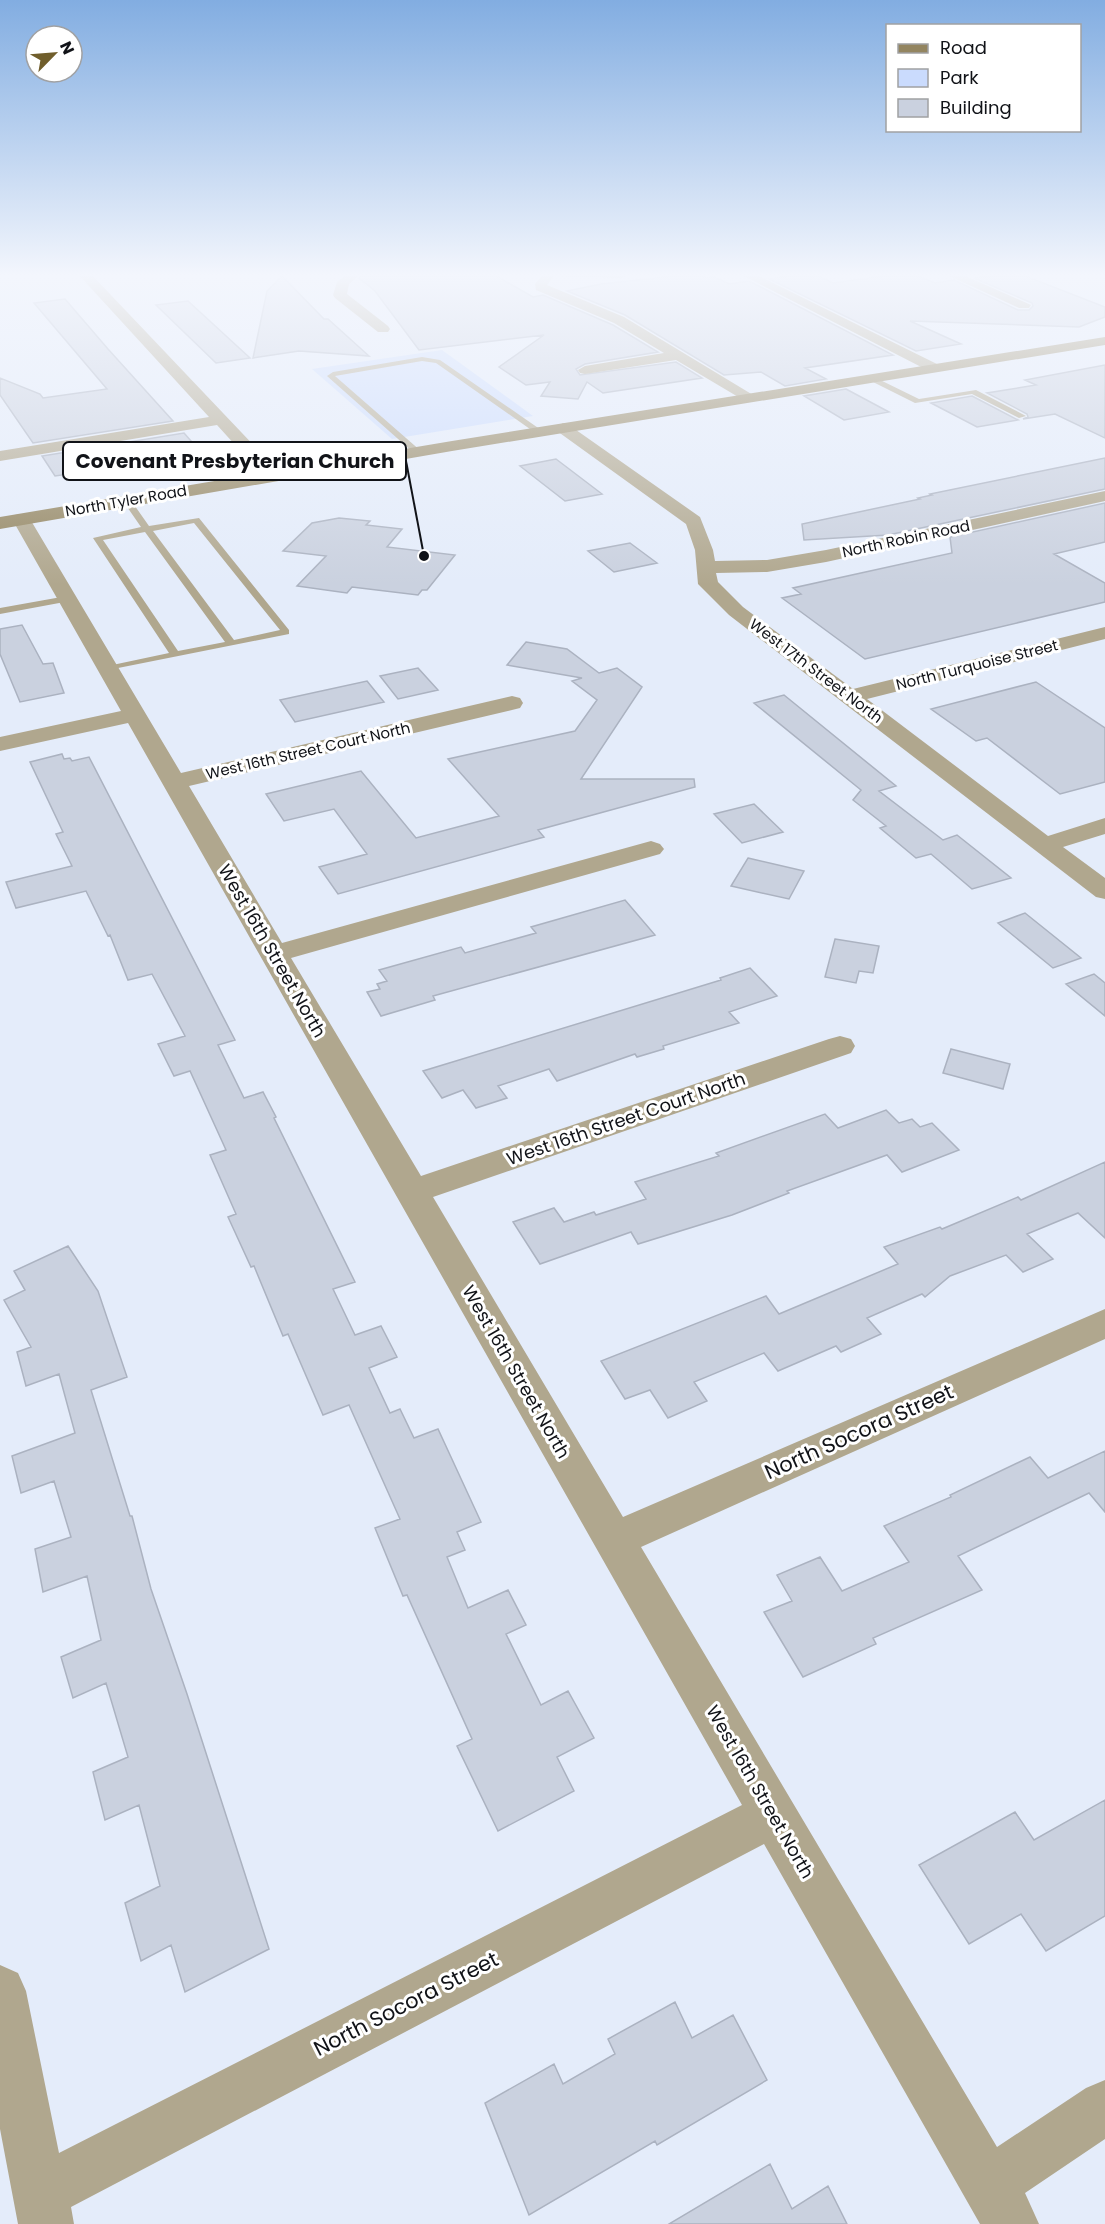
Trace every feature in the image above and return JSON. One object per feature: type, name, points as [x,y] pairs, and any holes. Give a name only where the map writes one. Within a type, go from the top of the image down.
[{"type":"main road","name":"North Tyler Road","points":[[10,521],[872,378]]},
{"type":"street","points":[[181,378],[273,477]]},
{"type":"street","points":[[717,378],[750,398]]},
{"type":"street","points":[[0,456],[220,420]]},
{"type":"street","name":"West 17th Street North","points":[[563,428],[693,521],[704,550],[708,584],[736,611],[1105,891]]},
{"type":"street","name":"North Robin Road","points":[[706,567],[767,566],[826,556],[1105,496]]},
{"type":"street","name":"West 16th Street North","points":[[10,521],[67,599],[999,2204]]},
{"type":"street","name":"North Turquoise Street","points":[[850,697],[1105,633]]},
{"type":"street","name":"West 16th Street Court North","points":[[174,782],[512,703]]},
{"type":"street","points":[[0,744],[134,715]]},
{"type":"street","points":[[1044,844],[1105,826]]},
{"type":"street","points":[[274,954],[651,849]]},
{"type":"street","name":"West 16th Street Court North","points":[[411,1192],[840,1046]]},
{"type":"street","name":"North Socora Street","points":[[614,1540],[1105,1323]]},
{"type":"street","name":"North Socora Street","points":[[43,2209],[773,1814]]},
{"type":"street","points":[[0,1990],[43,2209]]},
{"type":"street","points":[[999,2204],[1105,2108]]},
{"type":"lane","points":[[333,378],[418,452]]},
{"type":"lane","points":[[462,378],[540,432]]},
{"type":"lane","points":[[872,378],[918,401],[973,392],[1023,416]]},
{"type":"lane","points":[[127,501],[231,643]]},
{"type":"lane","points":[[107,669],[175,655],[231,643],[286,632],[196,520],[97,538],[175,655]]},
{"type":"lane","points":[[0,611],[67,599]]},
{"type":"green space","points":[[322,378],[480,378],[533,416],[392,439]]},
{"type":"building","points":[[0,378],[40,394],[43,398],[107,389],[97,378],[134,378],[173,421],[33,443],[0,395]]},
{"type":"building","points":[[515,378],[702,378],[603,393],[587,382],[578,399],[541,396],[550,382],[526,385]]},
{"type":"building","points":[[771,378],[826,379],[785,386]]},
{"type":"building","points":[[1037,378],[1105,378],[1105,438],[1055,414],[1023,419],[1028,417],[1027,414],[987,393],[1036,385],[1025,380]]},
{"type":"building","points":[[846,389],[889,412],[844,420],[804,396]]},
{"type":"building","points":[[972,396],[1018,420],[977,427],[931,403]]},
{"type":"building","points":[[184,433],[198,449],[121,461],[127,468],[86,475],[83,472],[55,476],[42,456]]},
{"type":"building","points":[[1105,458],[1105,489],[888,535],[804,540],[802,524],[920,499],[918,498],[932,495],[930,494]]},
{"type":"building","points":[[556,459],[602,494],[565,501],[520,466]]},
{"type":"building","points":[[1105,503],[1105,542],[1054,554],[1105,583],[1105,602],[865,659],[782,598],[801,594],[793,588],[952,553],[950,537]]},
{"type":"building","points":[[339,518],[370,521],[366,525],[402,529],[387,547],[455,555],[427,590],[422,590],[418,595],[352,587],[347,593],[297,586],[326,556],[283,551],[312,523]]},
{"type":"building","points":[[630,543],[657,563],[614,572],[588,551]]},
{"type":"building","points":[[22,625],[43,664],[53,663],[64,693],[20,702],[0,654],[0,629]]},
{"type":"building","points":[[526,642],[567,649],[599,673],[617,668],[642,687],[581,779],[694,779],[695,787],[538,830],[544,837],[338,894],[319,867],[367,854],[334,809],[284,821],[266,794],[361,771],[416,838],[499,816],[448,759],[575,731],[597,700],[572,681],[582,678],[507,665]]},
{"type":"building","points":[[418,668],[438,690],[398,699],[380,676]]},
{"type":"building","points":[[367,681],[384,702],[295,722],[280,700]]},
{"type":"building","points":[[1036,682],[1105,728],[1105,782],[1060,794],[987,738],[976,741],[931,709]]},
{"type":"building","points":[[784,695],[896,786],[879,791],[943,840],[957,835],[1011,878],[972,889],[931,854],[916,858],[880,828],[886,826],[853,800],[861,790],[754,703]]},
{"type":"building","points":[[62,754],[64,759],[70,758],[72,761],[89,757],[235,1040],[218,1045],[244,1098],[263,1092],[276,1117],[274,1118],[355,1282],[333,1289],[355,1335],[381,1326],[397,1357],[369,1368],[390,1413],[400,1409],[414,1438],[438,1429],[481,1522],[457,1532],[465,1550],[447,1557],[468,1608],[508,1590],[526,1625],[506,1634],[541,1705],[568,1691],[594,1738],[557,1757],[574,1791],[498,1831],[457,1746],[472,1739],[407,1595],[403,1596],[375,1528],[400,1519],[349,1405],[323,1415],[288,1334],[283,1336],[254,1266],[251,1267],[228,1217],[236,1214],[210,1155],[226,1150],[190,1071],[174,1076],[158,1044],[185,1036],[152,974],[128,980],[110,935],[108,936],[86,891],[16,908],[6,882],[72,866],[56,834],[63,832],[30,762]]},
{"type":"building","points":[[754,804],[783,832],[742,843],[714,814]]},
{"type":"building","points":[[748,858],[804,871],[789,899],[731,886]]},
{"type":"building","points":[[625,900],[655,935],[433,996],[435,1000],[381,1016],[367,992],[380,989],[377,984],[387,981],[379,970],[461,947],[465,953],[536,933],[531,927]]},
{"type":"building","points":[[1025,913],[1081,958],[1053,968],[998,923]]},
{"type":"building","points":[[835,939],[879,946],[873,973],[859,971],[856,983],[825,977]]},
{"type":"building","points":[[750,968],[777,996],[729,1012],[739,1023],[663,1046],[664,1049],[637,1057],[635,1054],[557,1081],[549,1069],[498,1086],[507,1098],[476,1108],[463,1090],[442,1098],[423,1071],[721,980],[720,978]]},
{"type":"building","points":[[1094,974],[1105,983],[1105,1016],[1066,984]]},
{"type":"building","points":[[951,1049],[1010,1064],[1003,1089],[943,1073]]},
{"type":"building","points":[[886,1110],[899,1123],[912,1119],[920,1127],[932,1123],[959,1150],[902,1172],[887,1155],[787,1191],[789,1193],[732,1215],[638,1244],[631,1232],[540,1264],[513,1222],[554,1208],[564,1222],[594,1212],[596,1215],[646,1199],[635,1182],[719,1156],[716,1153],[825,1114],[838,1128]]},
{"type":"building","points":[[1105,1162],[1105,1238],[1078,1213],[1027,1234],[1053,1259],[1023,1272],[1006,1255],[950,1276],[925,1297],[922,1294],[867,1318],[881,1334],[841,1352],[836,1346],[778,1371],[764,1353],[694,1382],[707,1401],[668,1418],[650,1390],[625,1399],[601,1361],[766,1296],[779,1314],[898,1264],[884,1247],[940,1227],[942,1229],[1018,1197],[1021,1200]]},
{"type":"building","points":[[68,1246],[98,1291],[127,1377],[91,1390],[130,1516],[132,1516],[151,1589],[269,1949],[185,1992],[171,1945],[141,1961],[125,1903],[160,1886],[139,1805],[105,1820],[93,1772],[128,1757],[106,1683],[73,1698],[61,1657],[101,1640],[87,1576],[43,1592],[35,1549],[71,1537],[54,1481],[21,1493],[12,1456],[75,1433],[59,1374],[26,1386],[17,1352],[31,1347],[4,1300],[25,1290],[14,1271]]},
{"type":"building","points":[[1105,1451],[1105,1512],[1089,1493],[958,1556],[982,1590],[873,1638],[876,1644],[803,1677],[764,1612],[792,1601],[777,1575],[820,1557],[842,1591],[909,1562],[884,1526],[951,1497],[950,1495],[1030,1457],[1048,1478]]},
{"type":"building","points":[[1105,1800],[1105,1916],[1046,1951],[1021,1914],[969,1944],[919,1865],[1015,1812],[1034,1840]]},
{"type":"building","points":[[675,2002],[692,2038],[733,2015],[767,2080],[657,2145],[655,2141],[529,2215],[485,2103],[554,2064],[563,2084],[615,2054],[608,2039]]},
{"type":"building","points":[[770,2164],[792,2209],[828,2186],[847,2224],[669,2224]]},
{"type":"place","name":"Covenant Presbyterian Church","points":[[424,556]]}]
